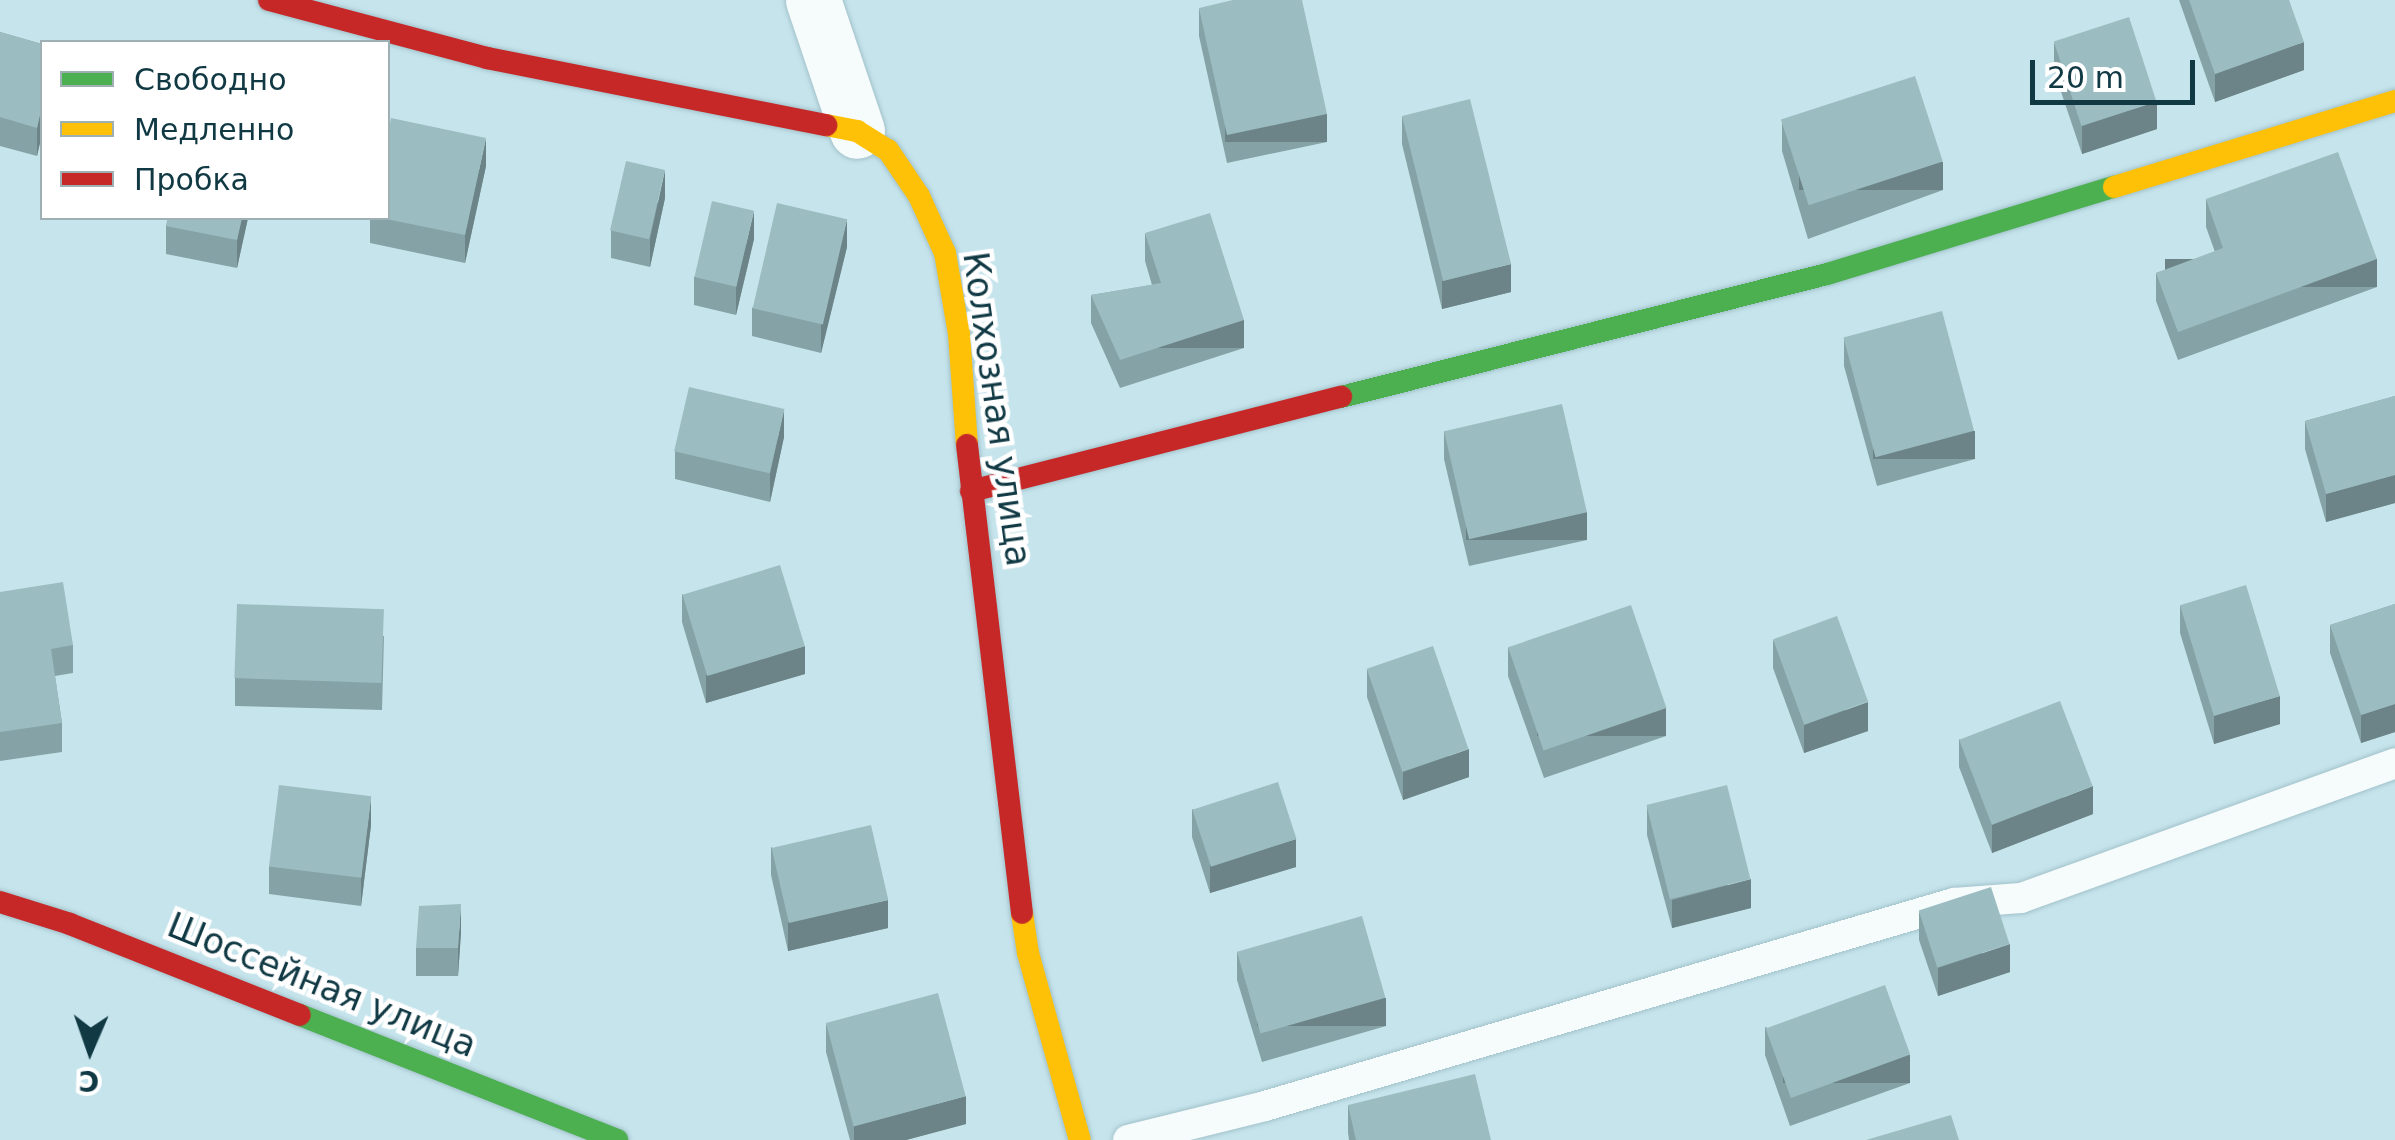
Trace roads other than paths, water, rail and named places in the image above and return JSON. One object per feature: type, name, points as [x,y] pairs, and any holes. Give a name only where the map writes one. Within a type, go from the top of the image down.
[{"type":"street","name":"Колхозная улица","points":[[269,0],[486,58],[857,131],[888,150],[919,196],[946,253],[960,334],[971,492],[992,634],[1004,782],[1028,953],[1080,1140]]},
{"type":"street","points":[[812,0],[857,131]]},
{"type":"street","points":[[971,492],[1827,274],[2395,101]]},
{"type":"street","name":"Шоссейная улица","points":[[0,902],[70,924],[617,1140]]},
{"type":"lane","points":[[1128,1140],[1265,1106],[1954,902],[2021,898],[2395,763]]}]
